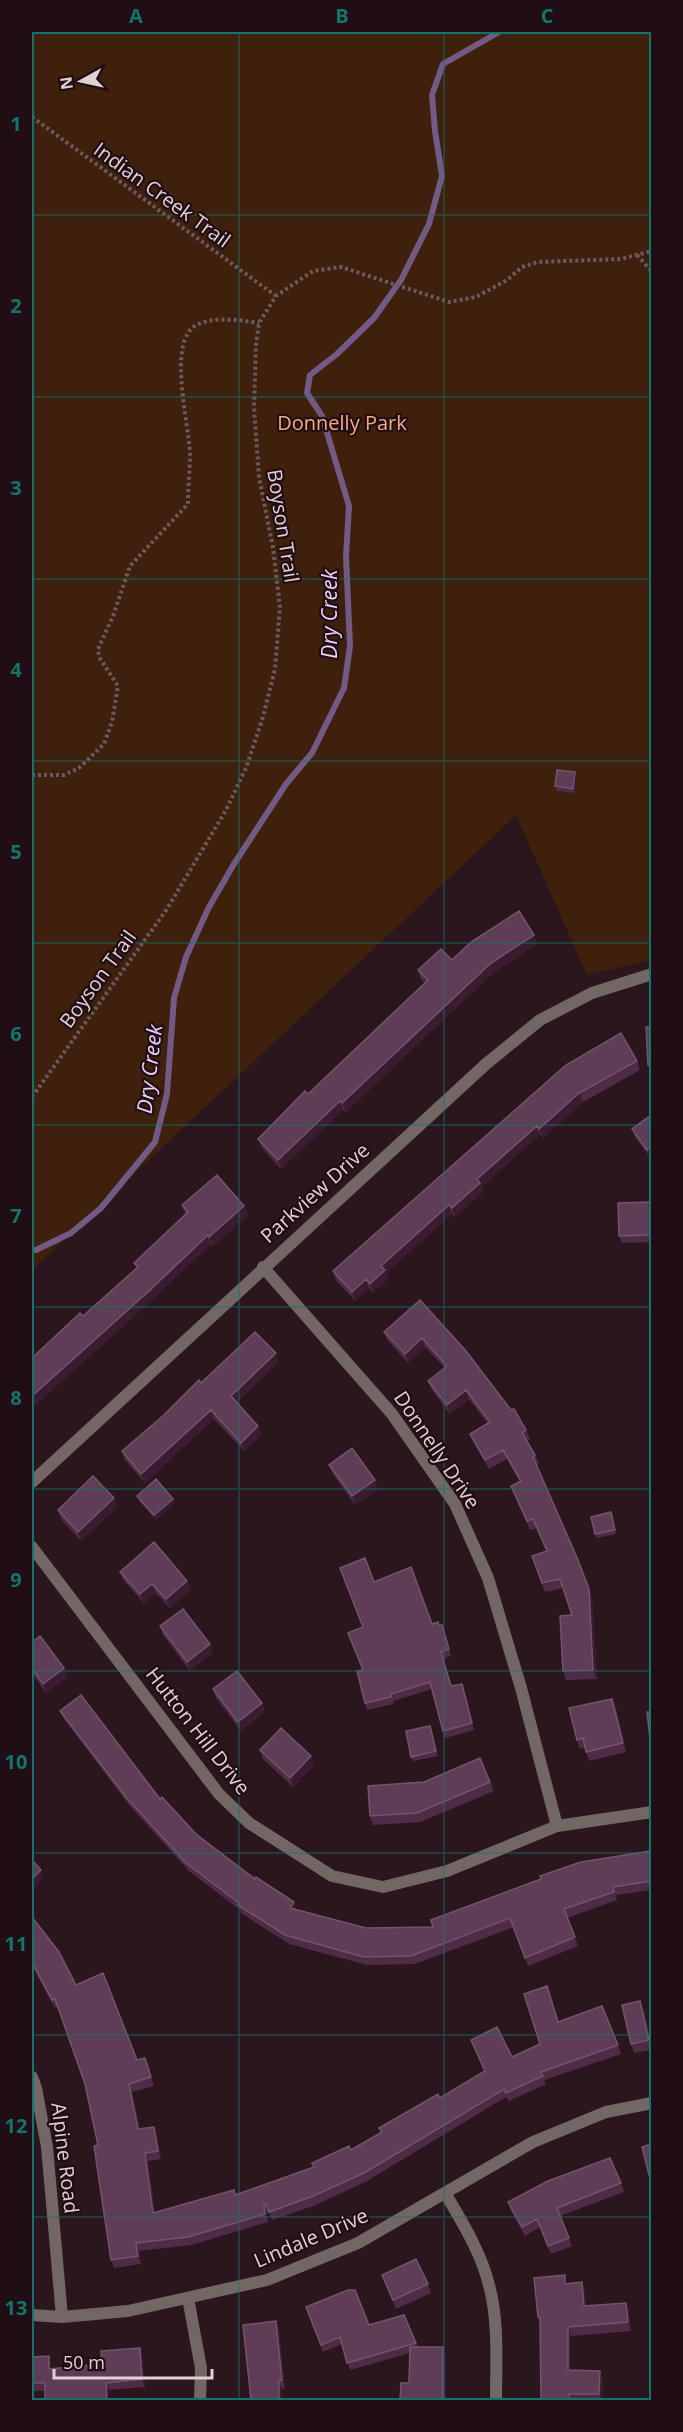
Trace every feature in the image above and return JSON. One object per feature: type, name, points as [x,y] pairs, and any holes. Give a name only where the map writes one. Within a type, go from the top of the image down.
[{"type":"street","name":"Parkview Drive","points":[[32,1482],[486,1064],[540,1020],[592,993],[651,974]]},
{"type":"street","name":"Donnelly Drive","points":[[264,1267],[392,1414],[455,1504],[488,1578],[521,1688],[557,1826]]},
{"type":"street","name":"Hutton Hill Drive","points":[[32,1547],[219,1794],[249,1823],[332,1876],[383,1887],[447,1871],[557,1826],[651,1812]]},
{"type":"street","name":"Alpine Road","points":[[32,2077],[47,2147],[62,2317]]},
{"type":"street","name":"Lindale Drive","points":[[32,2315],[62,2317],[128,2311],[267,2280],[358,2243],[533,2142],[606,2112],[651,2103]]},
{"type":"street","points":[[445,2193],[472,2240],[489,2285],[497,2346],[496,2400]]},
{"type":"street","points":[[188,2298],[201,2368],[200,2400]]},
{"type":"path","name":"Indian Creek Trail","points":[[32,117],[276,296]]},
{"type":"path","name":"Boyson Trail","points":[[32,1097],[167,909],[226,810],[246,768],[263,717],[275,669],[279,607],[273,548],[260,477],[256,438],[256,344],[259,323],[276,296],[313,271],[341,267],[449,302],[476,297],[507,280],[522,267],[538,262],[621,259],[651,251]]},
{"type":"path","points":[[637,255],[651,272]]},
{"type":"path","points":[[32,775],[64,775],[79,768],[104,744],[112,723],[118,686],[99,657],[98,649],[113,616],[130,566],[188,504],[190,453],[180,374],[183,346],[192,328],[208,322],[233,318],[259,323]]},
{"type":"green space","name":"Donnelly Park","points":[[32,32],[651,32],[651,960],[587,975],[516,815],[32,1270]]},
{"type":"building","points":[[557,770],[575,772],[573,789],[555,786]]},
{"type":"building","points":[[519,911],[534,935],[491,963],[278,1160],[258,1139],[305,1091],[308,1094],[428,980],[418,970],[441,949],[452,960],[471,942]]},
{"type":"building","points":[[646,1027],[651,1027],[651,1065],[648,1065]]},
{"type":"building","points":[[621,1033],[637,1061],[579,1093],[539,1129],[537,1126],[477,1179],[480,1183],[452,1208],[449,1205],[381,1266],[385,1270],[370,1284],[366,1279],[352,1292],[333,1271],[566,1065]]},
{"type":"building","points":[[651,1115],[651,1146],[647,1150],[632,1129]]},
{"type":"building","points":[[217,1175],[244,1206],[209,1237],[208,1235],[32,1396],[32,1358],[80,1313],[83,1316],[138,1267],[134,1263],[188,1212],[182,1205]]},
{"type":"building","points":[[651,1202],[651,1235],[619,1236],[618,1203]]},
{"type":"building","points":[[420,1300],[466,1351],[511,1410],[514,1409],[526,1430],[522,1433],[535,1455],[533,1457],[589,1589],[593,1670],[563,1671],[560,1616],[572,1615],[560,1579],[542,1583],[532,1556],[547,1551],[533,1519],[527,1521],[511,1486],[521,1481],[503,1450],[485,1460],[470,1434],[490,1422],[466,1390],[447,1405],[428,1381],[447,1366],[422,1338],[405,1354],[384,1332]]},
{"type":"building","points":[[255,1332],[276,1353],[231,1396],[258,1426],[241,1443],[211,1410],[141,1474],[122,1451],[164,1415],[199,1380],[201,1383]]},
{"type":"building","points":[[352,1448],[375,1480],[352,1496],[329,1465]]},
{"type":"building","points":[[93,1476],[114,1498],[78,1532],[58,1510]]},
{"type":"building","points":[[156,1479],[173,1499],[154,1515],[137,1496]]},
{"type":"building","points":[[611,1512],[615,1530],[595,1534],[591,1517]]},
{"type":"building","points":[[154,1542],[187,1581],[166,1599],[152,1584],[140,1594],[120,1572]]},
{"type":"building","points":[[365,1558],[374,1582],[411,1567],[432,1624],[438,1622],[442,1625],[449,1649],[441,1652],[451,1686],[462,1684],[472,1723],[443,1731],[430,1682],[391,1694],[391,1697],[365,1703],[357,1671],[363,1670],[348,1633],[363,1627],[340,1568]]},
{"type":"building","points":[[183,1609],[210,1644],[187,1662],[160,1626]]},
{"type":"building","points":[[40,1636],[64,1668],[43,1684],[32,1668],[32,1642]]},
{"type":"building","points":[[237,1671],[262,1703],[238,1722],[213,1689]]},
{"type":"building","points":[[81,1695],[160,1799],[162,1797],[196,1834],[255,1879],[256,1877],[294,1902],[290,1908],[366,1928],[433,1927],[431,1920],[541,1879],[540,1876],[581,1862],[651,1851],[651,1881],[613,1887],[614,1892],[564,1909],[575,1937],[525,1958],[510,1918],[411,1956],[364,1957],[285,1935],[238,1905],[239,1903],[186,1863],[126,1797],[60,1711]]},
{"type":"building","points":[[612,1699],[623,1743],[586,1752],[583,1738],[577,1740],[569,1708]]},
{"type":"building","points":[[647,1712],[651,1712],[651,1748]]},
{"type":"building","points":[[430,1726],[436,1751],[411,1757],[406,1731]]},
{"type":"building","points":[[281,1728],[311,1756],[290,1778],[260,1750]]},
{"type":"building","points":[[480,1758],[490,1782],[417,1813],[370,1816],[368,1786],[424,1782]]},
{"type":"building","points":[[32,1860],[41,1870],[32,1879]]},
{"type":"building","points":[[32,1917],[59,1952],[76,1985],[103,1973],[137,2060],[145,2058],[151,2077],[129,2084],[138,2129],[154,2127],[158,2151],[145,2153],[153,2213],[234,2190],[235,2195],[314,2167],[312,2163],[349,2146],[351,2150],[382,2132],[379,2128],[438,2094],[440,2098],[485,2071],[471,2040],[497,2027],[512,2057],[540,2044],[524,1994],[547,1986],[558,2022],[602,2006],[618,2045],[541,2072],[543,2076],[506,2093],[504,2089],[364,2173],[313,2196],[269,2212],[266,2204],[264,2205],[265,2214],[188,2237],[136,2243],[138,2256],[111,2260],[94,2146],[98,2145],[85,2084],[55,1999],[52,2000],[32,1962]]},
{"type":"building","points":[[640,2001],[649,2040],[631,2044],[622,2005]]},
{"type":"building","points":[[651,2144],[651,2174],[649,2175],[642,2147]]},
{"type":"building","points":[[610,2158],[621,2183],[557,2208],[569,2238],[548,2246],[537,2219],[522,2227],[508,2202],[548,2181]]},
{"type":"building","points":[[416,2259],[428,2284],[393,2300],[382,2275]]},
{"type":"building","points":[[565,2275],[565,2284],[582,2282],[584,2306],[626,2303],[628,2322],[568,2327],[568,2370],[600,2371],[599,2394],[569,2394],[569,2400],[541,2400],[540,2317],[538,2317],[534,2278]]},
{"type":"building","points":[[348,2290],[355,2290],[369,2325],[404,2315],[416,2343],[347,2363],[340,2337],[321,2345],[306,2307]]},
{"type":"building","points":[[276,2321],[282,2380],[279,2381],[279,2400],[251,2400],[243,2325]]},
{"type":"building","points":[[410,2347],[443,2347],[443,2400],[400,2400],[401,2383],[409,2383]]},
{"type":"building","points":[[140,2348],[142,2379],[106,2383],[107,2400],[45,2400],[45,2383],[32,2383],[32,2357],[49,2356],[49,2369],[102,2364],[101,2351]]},
{"type":"waterway","name":"Dry Creek","points":[[32,1250],[71,1233],[101,1208],[155,1142],[167,1094],[174,998],[186,957],[209,907],[234,864],[286,784],[312,753],[344,688],[350,646],[346,556],[349,506],[322,416],[307,393],[310,375],[337,354],[374,318],[401,280],[429,224],[442,176],[432,95],[443,64],[499,32]]}]
